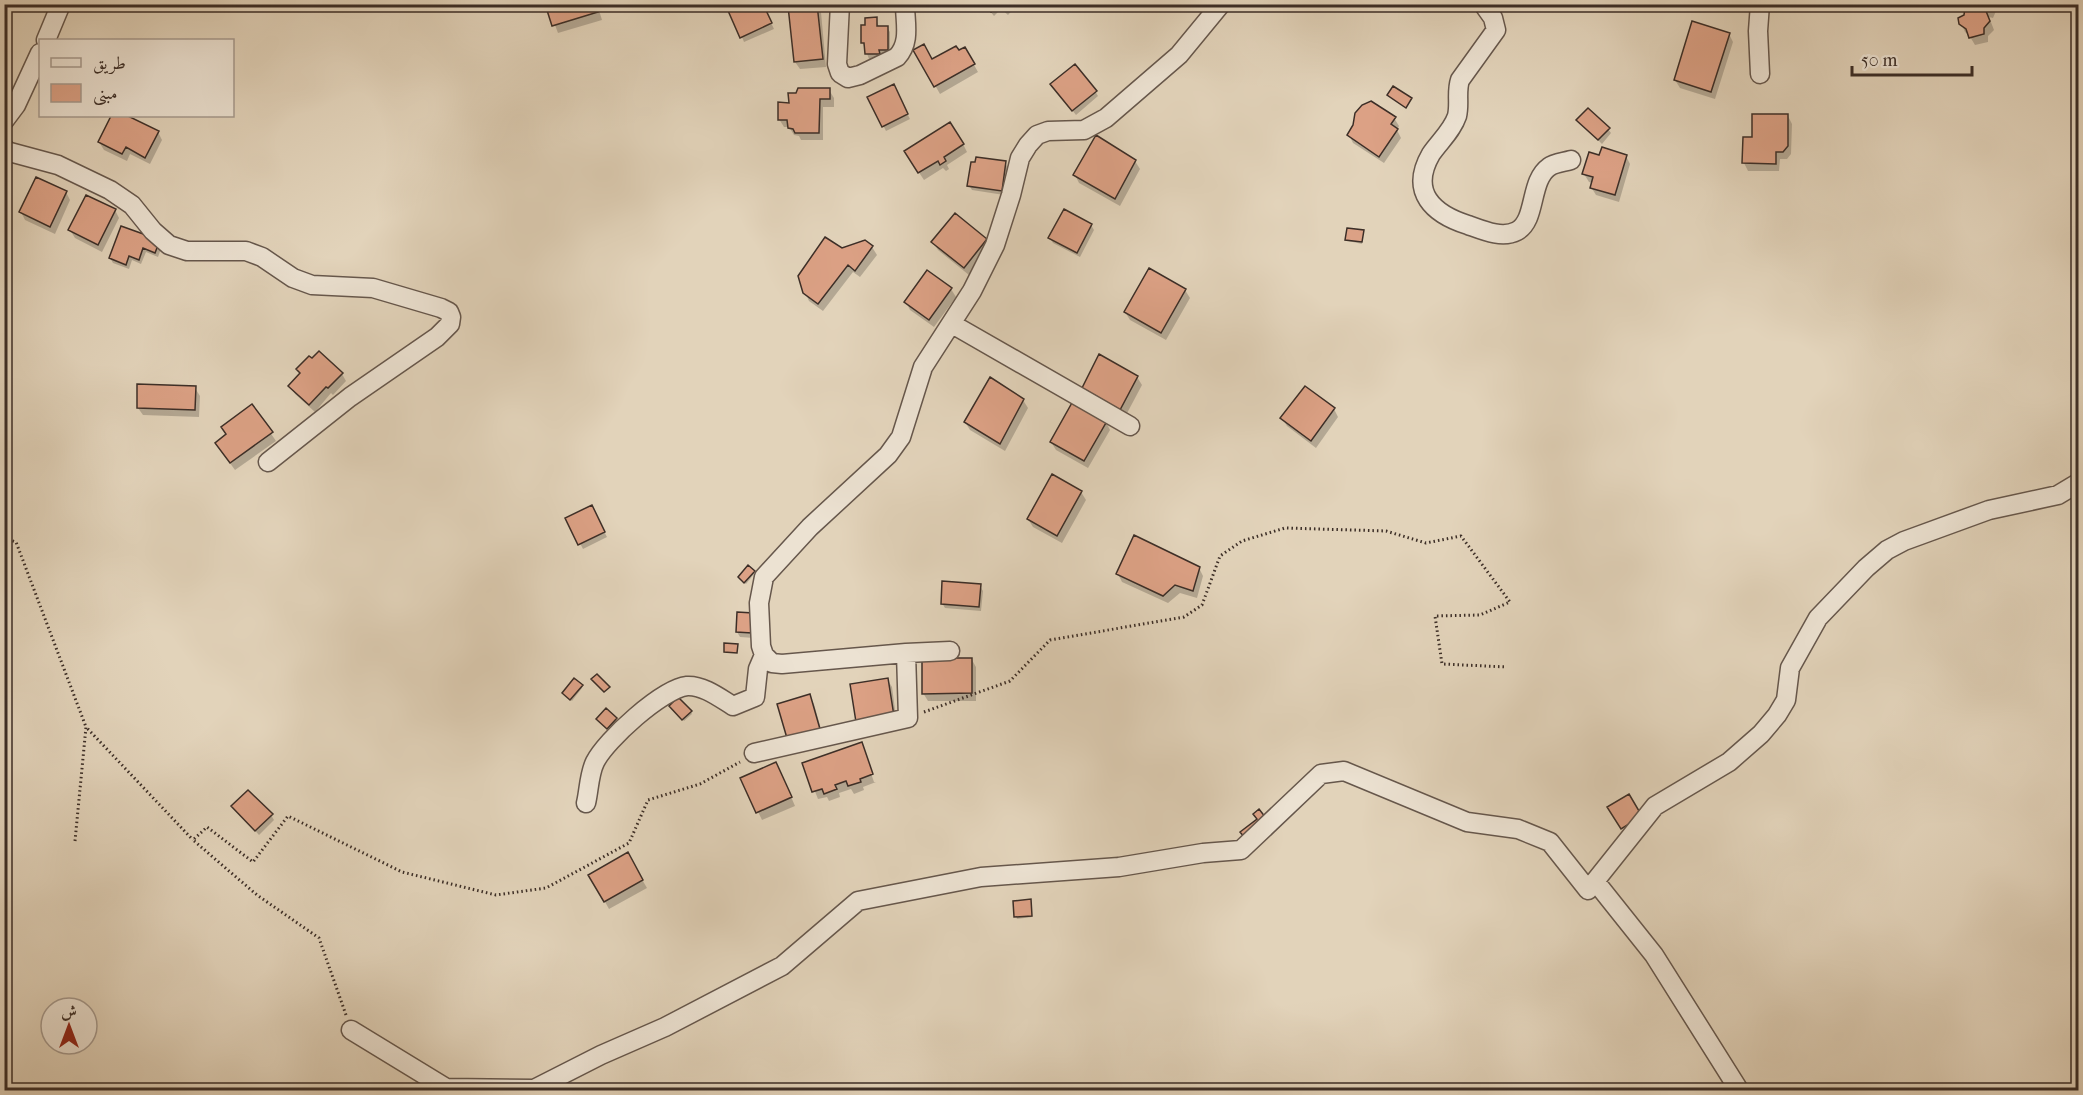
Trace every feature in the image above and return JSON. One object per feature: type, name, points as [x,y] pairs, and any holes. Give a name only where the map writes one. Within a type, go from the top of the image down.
[{"type":"street","points":[[46,39],[61,4]]},
{"type":"street","points":[[840,4],[837,64],[840,74],[848,78],[888,61],[901,52],[906,42],[905,4]]},
{"type":"street","points":[[950,651],[772,663],[764,655],[761,646],[759,603],[764,577],[810,527],[888,455],[901,437],[923,367],[972,291],[995,245],[1020,158],[1028,145],[1037,135],[1048,131],[1084,130],[1106,118],[1179,55],[1221,4]]},
{"type":"street","points":[[1483,4],[1494,18],[1496,30],[1460,80],[1457,88],[1457,115],[1431,155],[1425,169],[1423,184],[1426,197],[1436,210],[1458,222],[1490,232],[1508,234],[1525,224],[1537,184],[1550,166],[1571,160]]},
{"type":"street","points":[[1760,4],[1758,31],[1760,74]]},
{"type":"street","points":[[4,121],[16,105],[39,55]]},
{"type":"street","points":[[4,147],[6,151],[58,165],[110,190],[132,205],[153,231],[170,245],[186,250],[246,251],[262,257],[293,278],[312,285],[373,288],[449,312],[450,324],[437,337],[350,397],[268,462]]},
{"type":"street","points":[[952,324],[1130,426]]},
{"type":"street","points":[[351,1030],[446,1088],[534,1089],[601,1055],[665,1028],[782,966],[858,901],[981,877],[1119,867],[1203,853],[1241,850],[1321,774],[1344,771],[1467,822],[1518,829],[1550,842],[1588,890],[1654,806],[1729,762],[1761,734],[1786,700],[1790,668],[1818,618],[1866,568],[1887,550],[1904,541],[1989,510],[2058,495],[2079,483]]},
{"type":"street","points":[[754,753],[908,718],[906,653]]},
{"type":"street","points":[[586,803],[595,763],[618,733],[662,695],[687,686],[710,692],[733,706],[755,698],[758,669],[764,655]]},
{"type":"street","points":[[1595,881],[1654,955],[1739,1090]]},
{"type":"path","points":[[908,718],[1010,681],[1050,640],[1184,617],[1202,605],[1220,556],[1242,541],[1285,528],[1386,531],[1426,543],[1461,536],[1510,602],[1480,615],[1435,616],[1442,664],[1507,668]]},
{"type":"path","points":[[4,538],[16,542],[86,728],[193,840],[257,895],[319,938],[351,1030]]},
{"type":"path","points":[[75,840],[86,728]]},
{"type":"path","points":[[193,840],[207,827],[253,862],[288,816],[402,872],[496,895],[546,888],[629,843],[648,800],[700,784],[754,753]]},
{"type":"building","points":[[545,4],[596,4],[598,12],[552,26]]},
{"type":"building","points":[[763,4],[772,23],[740,38],[726,6]]},
{"type":"building","points":[[817,4],[823,59],[794,62],[788,6]]},
{"type":"building","points":[[1011,4],[1005,11],[998,5],[991,12],[983,5]]},
{"type":"building","points":[[1961,4],[1991,4],[1989,11],[1986,11],[1990,21],[1984,28],[1984,34],[1969,38],[1966,29],[1959,24],[1958,18],[1964,15],[1965,7]]},
{"type":"building","points":[[877,17],[877,26],[888,26],[888,50],[879,50],[880,54],[865,54],[864,43],[861,43],[861,25],[865,25],[865,18]]},
{"type":"building","points":[[1692,21],[1730,33],[1711,92],[1674,80]]},
{"type":"building","points":[[924,44],[932,59],[956,46],[959,50],[965,47],[975,64],[934,87],[913,50]]},
{"type":"building","points":[[1075,64],[1097,91],[1072,111],[1050,84]]},
{"type":"building","points":[[894,84],[908,114],[882,127],[867,97]]},
{"type":"building","points":[[1393,86],[1412,98],[1406,108],[1387,95]]},
{"type":"building","points":[[798,88],[830,88],[830,99],[820,99],[819,133],[795,133],[793,129],[788,128],[787,120],[778,120],[778,102],[789,103],[788,93],[796,93]]},
{"type":"building","points":[[1371,101],[1396,117],[1391,124],[1398,129],[1379,157],[1347,135],[1353,125],[1355,113],[1362,105]]},
{"type":"building","points":[[1588,108],[1610,128],[1598,140],[1576,120]]},
{"type":"building","points":[[1752,114],[1788,114],[1788,146],[1783,152],[1776,152],[1776,164],[1742,163],[1743,137],[1752,137]]},
{"type":"building","points":[[110,117],[130,117],[159,131],[145,158],[126,147],[122,154],[98,142]]},
{"type":"building","points":[[950,122],[964,144],[944,157],[946,161],[940,165],[938,161],[918,173],[904,151]]},
{"type":"building","points":[[1096,135],[1136,160],[1115,199],[1073,175]]},
{"type":"building","points":[[1602,147],[1627,155],[1615,195],[1590,188],[1593,177],[1582,174],[1589,152],[1599,155]]},
{"type":"building","points":[[976,157],[1006,161],[1002,191],[967,186],[971,162],[975,162]]},
{"type":"building","points":[[36,177],[67,191],[50,227],[19,212]]},
{"type":"building","points":[[86,195],[116,209],[98,245],[68,230]]},
{"type":"building","points":[[1064,209],[1092,224],[1077,253],[1048,238]]},
{"type":"building","points":[[955,213],[987,239],[964,268],[931,242]]},
{"type":"building","points":[[121,226],[160,240],[155,253],[143,248],[139,260],[129,256],[126,265],[109,258]]},
{"type":"building","points":[[1347,228],[1364,230],[1362,242],[1345,240]]},
{"type":"building","points":[[825,237],[842,248],[865,240],[873,246],[855,271],[848,265],[818,304],[803,293],[798,276]]},
{"type":"building","points":[[1149,268],[1186,289],[1161,333],[1124,312]]},
{"type":"building","points":[[927,270],[952,288],[929,320],[904,302]]},
{"type":"building","points":[[319,351],[343,373],[309,405],[288,386],[300,373],[296,369],[309,356],[312,358]]},
{"type":"building","points":[[1099,354],[1138,376],[1120,410],[1082,388]]},
{"type":"building","points":[[990,377],[1024,399],[1000,444],[964,422]]},
{"type":"building","points":[[137,384],[196,386],[195,410],[137,408]]},
{"type":"building","points":[[1305,386],[1335,408],[1311,441],[1280,418]]},
{"type":"building","points":[[1073,401],[1107,421],[1084,461],[1050,442]]},
{"type":"building","points":[[252,404],[273,432],[230,463],[215,443],[226,434],[221,427]]},
{"type":"building","points":[[1052,474],[1082,491],[1057,536],[1027,519]]},
{"type":"building","points":[[592,505],[605,532],[578,545],[565,518]]},
{"type":"building","points":[[1134,535],[1200,567],[1193,591],[1175,585],[1163,596],[1116,574]]},
{"type":"building","points":[[748,565],[755,571],[744,583],[738,577]]},
{"type":"building","points":[[942,581],[981,584],[979,607],[941,604]]},
{"type":"building","points":[[737,612],[753,613],[752,633],[736,632]]},
{"type":"building","points":[[724,643],[738,644],[737,653],[724,652]]},
{"type":"building","points":[[922,658],[972,658],[972,693],[922,694]]},
{"type":"building","points":[[597,674],[610,687],[604,692],[591,679]]},
{"type":"building","points":[[574,678],[583,685],[570,700],[562,693]]},
{"type":"building","points":[[888,678],[894,716],[856,722],[850,684]]},
{"type":"building","points":[[810,694],[822,736],[789,745],[777,704]]},
{"type":"building","points":[[678,697],[692,711],[682,720],[669,706]]},
{"type":"building","points":[[606,708],[617,718],[607,729],[596,719]]},
{"type":"building","points":[[862,742],[873,774],[860,779],[861,782],[848,786],[846,781],[835,785],[837,789],[824,794],[822,789],[812,792],[802,763]]},
{"type":"building","points":[[776,762],[792,797],[756,813],[740,778]]},
{"type":"building","points":[[248,790],[273,814],[255,831],[231,806]]},
{"type":"building","points":[[1629,794],[1642,816],[1621,829],[1607,807]]},
{"type":"building","points":[[1259,809],[1269,822],[1246,839],[1240,832],[1257,819],[1253,814]]},
{"type":"building","points":[[628,852],[643,880],[604,902],[588,875]]},
{"type":"building","points":[[1031,899],[1032,916],[1014,917],[1013,901]]}]
